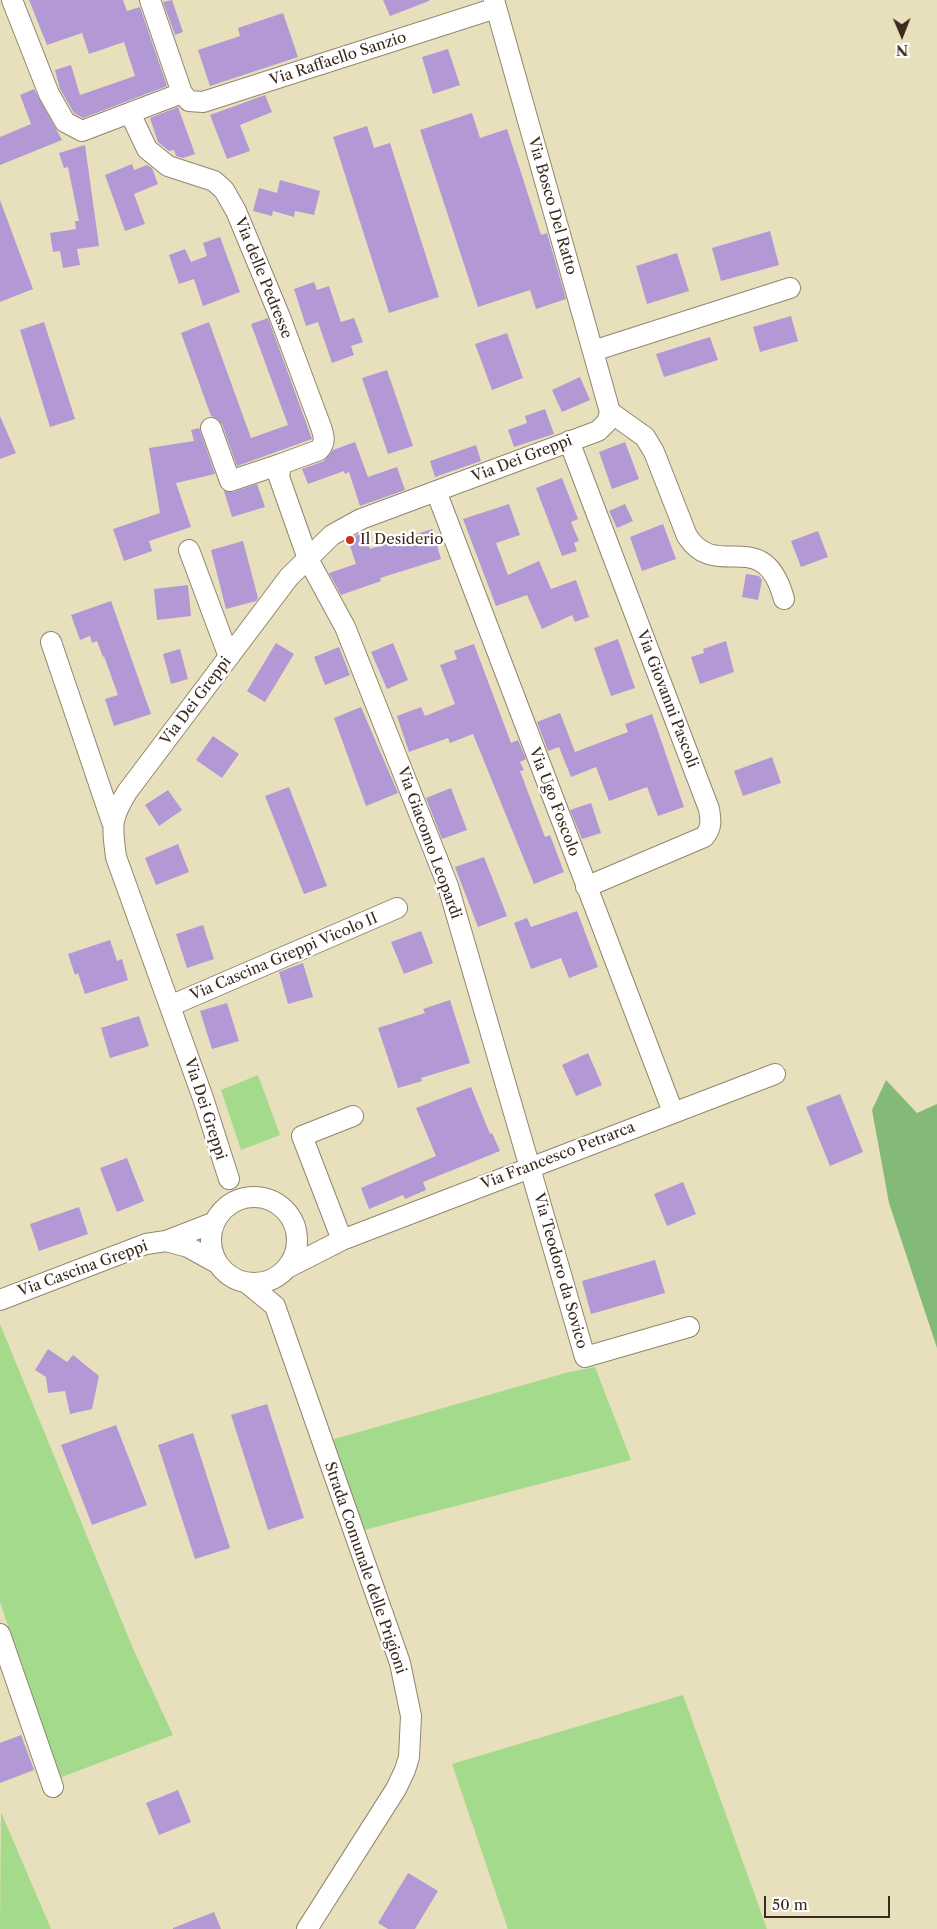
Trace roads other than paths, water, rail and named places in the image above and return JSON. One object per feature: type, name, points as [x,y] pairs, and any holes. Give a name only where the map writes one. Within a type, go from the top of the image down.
[{"type":"street","points":[[12,0],[49,94],[65,122],[82,131],[182,93],[150,0]]},
{"type":"street","name":"Via Raffaello Sanzio","points":[[182,93],[189,101],[203,102],[495,4]]},
{"type":"street","name":"Via Bosco Del Ratto","points":[[495,4],[610,412]]},
{"type":"street","name":"Via delle Pedresse","points":[[130,113],[147,149],[168,166],[214,181],[224,190],[236,211],[280,317],[324,438],[319,450],[230,481],[211,428]]},
{"type":"street","points":[[593,351],[790,288]]},
{"type":"street","points":[[610,412],[646,437],[654,452],[687,536],[694,547],[710,556],[756,557],[765,562],[779,582],[784,599]]},
{"type":"street","name":"Via Dei Greppi","points":[[229,1179],[170,1006],[116,857],[112,822],[126,792],[289,577],[332,535],[361,519],[598,430],[607,422],[610,412]]},
{"type":"street","name":"Via Giovanni Pascoli","points":[[569,442],[709,809],[710,820],[710,830],[704,837],[586,887]]},
{"type":"street","points":[[281,464],[279,477],[308,559]]},
{"type":"street","name":"Via Ugo Foscolo","points":[[436,491],[673,1112]]},
{"type":"street","points":[[189,550],[229,657]]},
{"type":"street","name":"Via Giacomo Leopardi","points":[[308,559],[345,627],[448,886],[530,1167]]},
{"type":"street","points":[[51,642],[112,822]]},
{"type":"street","name":"Via Cascina Greppi Vicolo II","points":[[170,1006],[397,908]]},
{"type":"street","name":"Via Francesco Petrarca","points":[[285,1270],[342,1240],[775,1074]]},
{"type":"street","points":[[342,1240],[302,1136],[353,1116]]},
{"type":"street","name":"Via Teodoro da Sovico","points":[[530,1167],[585,1356],[689,1327]]},
{"type":"street","points":[[229,1179],[259,1198],[271,1201],[282,1207],[294,1225],[297,1240],[294,1255],[285,1270],[275,1306],[247,1282]]},
{"type":"street","points":[[217,1263],[212,1249],[212,1236],[229,1194],[229,1179]]},
{"type":"street","points":[[220,1216],[235,1202],[259,1198]]},
{"type":"street","name":"Via Cascina Greppi","points":[[0,1300],[146,1244],[166,1241],[220,1216]]},
{"type":"street","name":"Via Francesco Petrarca","points":[[294,1225],[307,1235],[318,1239],[342,1240]]},
{"type":"street","points":[[166,1241],[188,1247],[217,1263],[236,1279],[247,1282],[262,1282],[275,1278],[285,1270]]},
{"type":"street","name":"Strada Comunale delle Prigioni","points":[[275,1306],[400,1663],[411,1716],[408,1758],[396,1789],[307,1929]]},
{"type":"street","points":[[0,1634],[53,1787]]},
{"type":"place","name":"Il Desiderio","points":[[350,540]]}]
